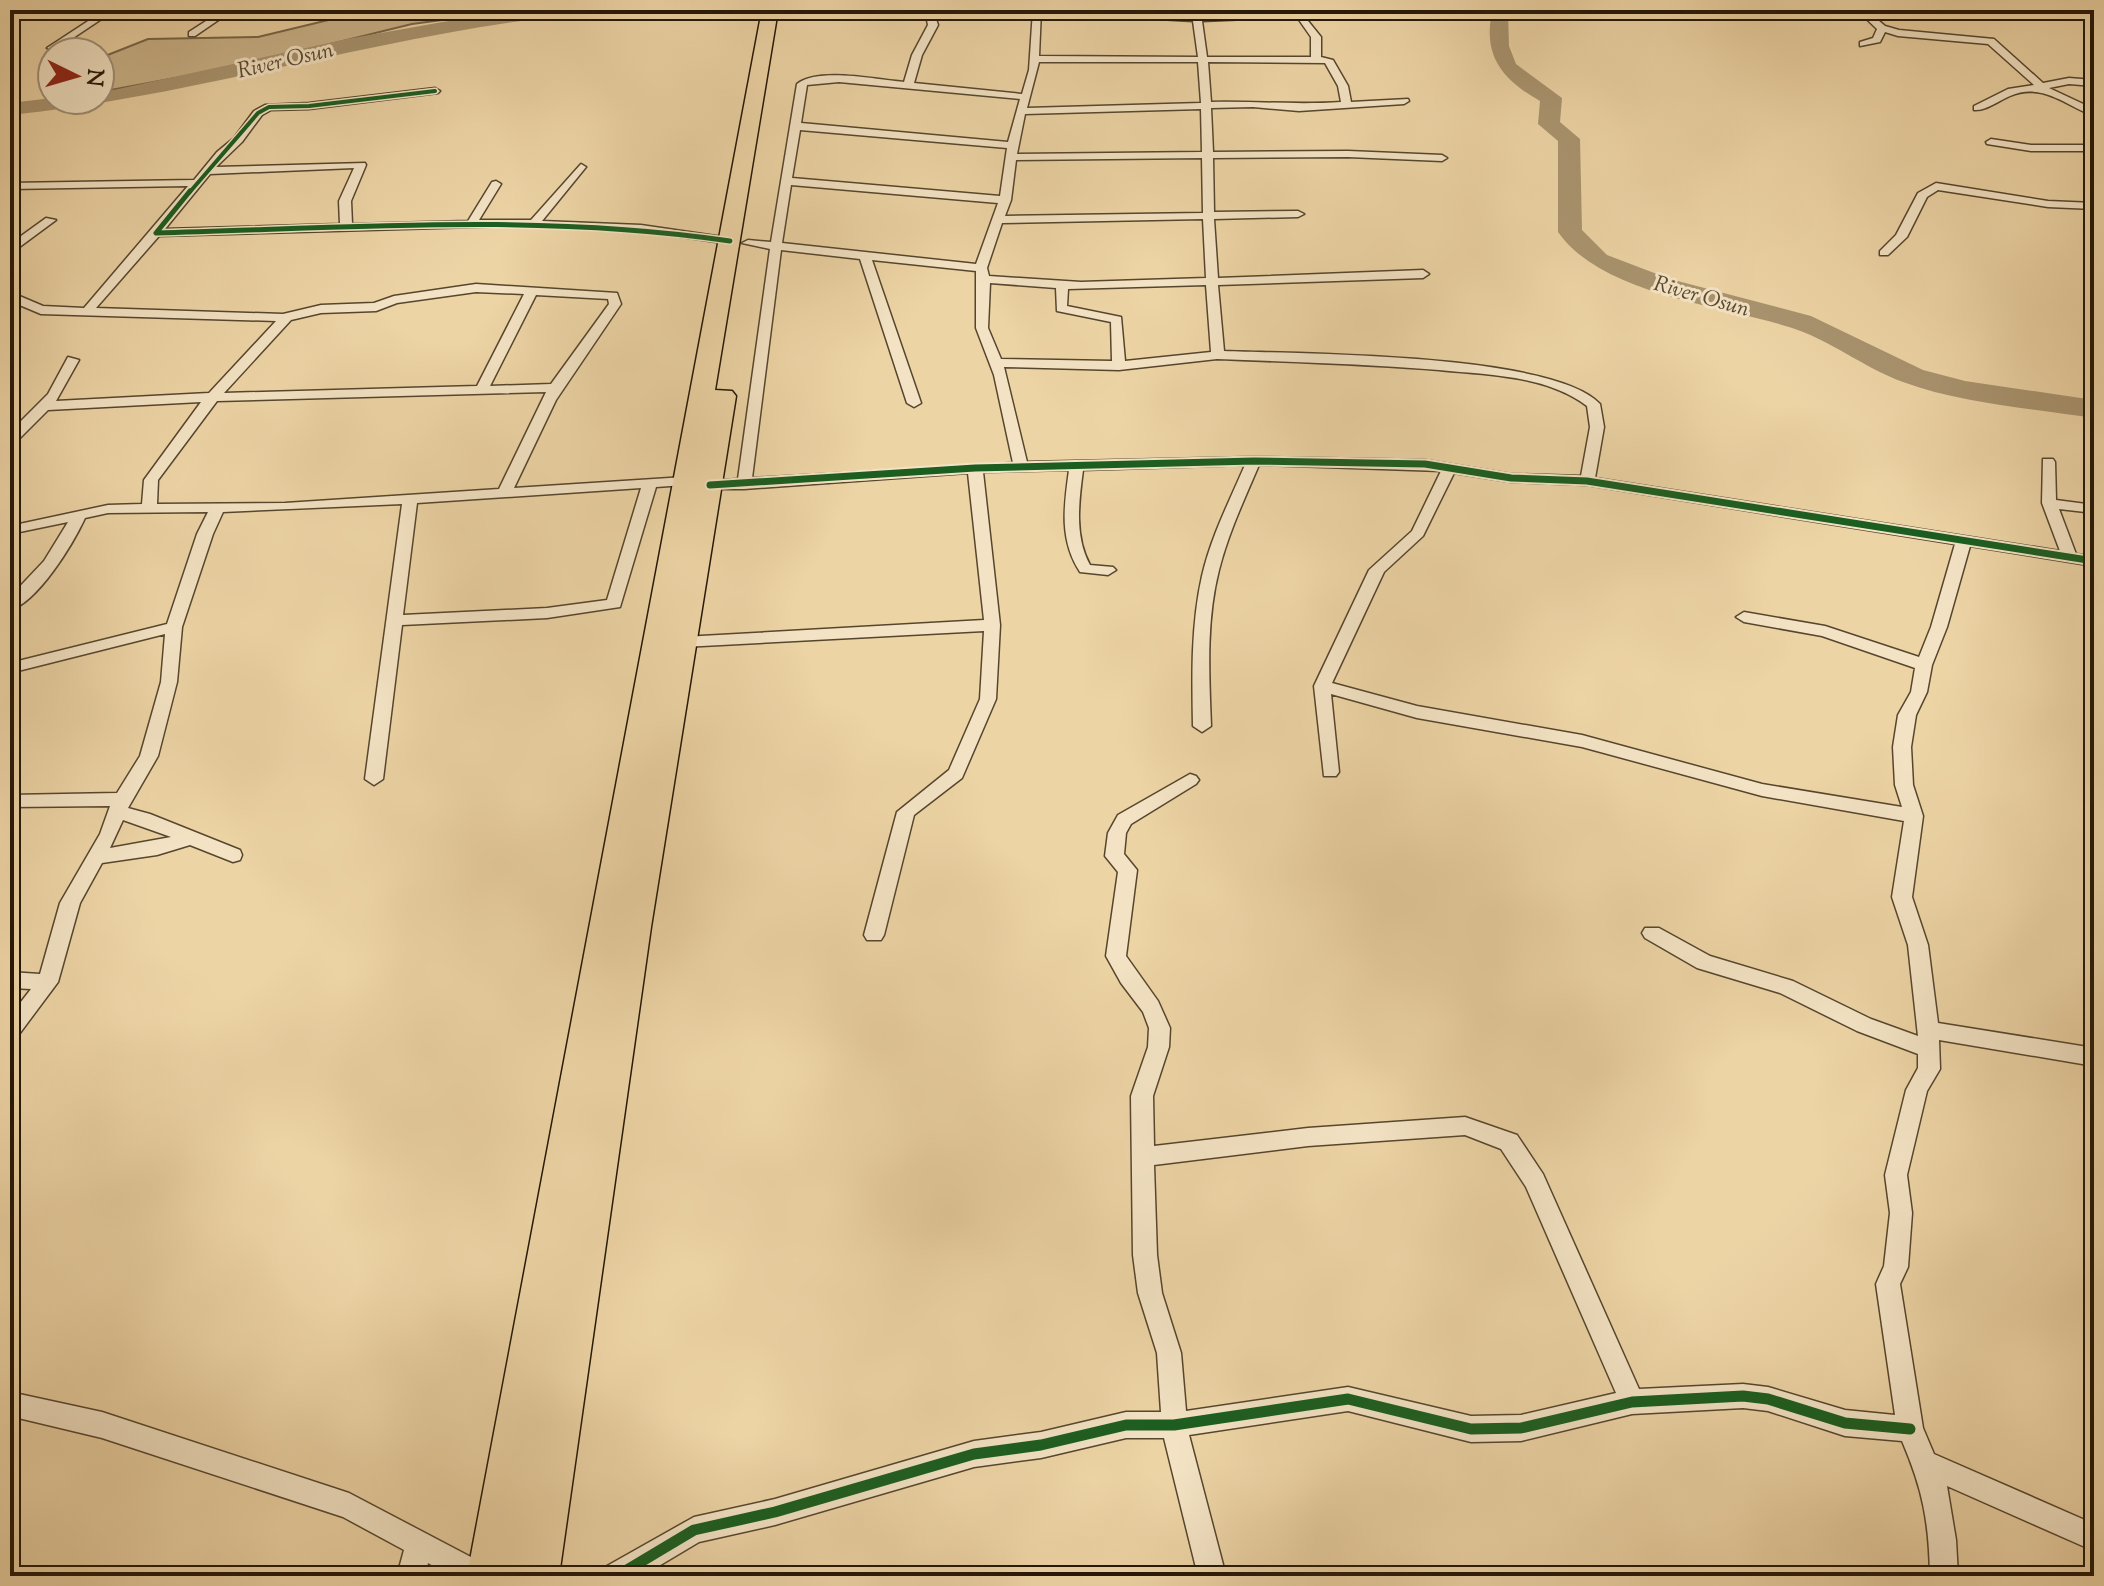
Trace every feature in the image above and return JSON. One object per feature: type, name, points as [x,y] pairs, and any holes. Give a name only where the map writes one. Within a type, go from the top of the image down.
[{"type":"highway","points":[[752,243],[770,10]]},
{"type":"highway","points":[[493,1576],[697,483],[752,243],[786,10]]},
{"type":"highway","points":[[533,1576],[633,927],[683,642],[697,483]]},
{"type":"street","points":[[71,36],[111,10]]},
{"type":"street","points":[[192,34],[229,10]]},
{"type":"street","points":[[261,10],[338,10]]},
{"type":"street","points":[[908,86],[917,55],[933,25],[929,10]]},
{"type":"street","points":[[1021,467],[996,363],[982,328],[983,273],[1005,200],[1016,127],[1034,70],[1037,10]]},
{"type":"street","points":[[1861,10],[1882,28],[1912,35],[1982,38],[1997,45],[2041,86],[2094,113]]},
{"type":"street","points":[[1125,15],[1300,12],[1316,37],[1316,60]]},
{"type":"street","points":[[1194,14],[1205,106],[1212,283],[1219,335],[1217,355]]},
{"type":"street","points":[[1863,44],[1877,40],[1882,28]]},
{"type":"street","points":[[1033,59],[1332,62],[1346,93],[1346,103]]},
{"type":"street","points":[[2021,70],[2069,81],[2094,83]]},
{"type":"street","points":[[744,485],[752,243],[786,181],[802,84],[810,80],[1025,97]]},
{"type":"street","points":[[1978,108],[2011,91],[2069,81]]},
{"type":"street","points":[[89,309],[258,113],[269,107],[309,106],[435,91]]},
{"type":"street","points":[[1022,111],[1253,104],[1299,108],[1404,101]]},
{"type":"street","points":[[795,126],[1014,151],[1207,157],[1348,154],[1442,158]]},
{"type":"street","points":[[1991,142],[2031,148],[2094,148]]},
{"type":"street","points":[[208,171],[361,165],[345,201],[346,225]]},
{"type":"street","points":[[533,225],[581,167]]},
{"type":"street","points":[[786,181],[1005,200]]},
{"type":"street","points":[[10,186],[199,183]]},
{"type":"street","points":[[472,223],[496,184]]},
{"type":"street","points":[[1884,253],[1901,237],[1922,195],[1936,186],[2048,204],[2094,206]]},
{"type":"street","points":[[999,220],[1298,214]]},
{"type":"street","points":[[10,250],[50,220]]},
{"type":"street","points":[[156,233],[346,225],[419,228],[472,223],[641,228],[1062,285],[1212,283],[1423,274]]},
{"type":"street","points":[[865,257],[914,403]]},
{"type":"street","points":[[1062,285],[1061,308],[1117,320],[1119,366]]},
{"type":"street","points":[[10,296],[41,310],[89,309],[285,318],[321,309],[376,307],[394,300],[476,288],[613,296],[615,304],[581,349],[543,411],[519,470],[504,493]]},
{"type":"street","points":[[482,389],[531,292]]},
{"type":"street","points":[[149,507],[151,480],[211,397],[289,315]]},
{"type":"street","points":[[1219,335],[1226,348],[1241,356]]},
{"type":"street","points":[[996,363],[1119,366],[1217,355],[1380,361],[1501,372],[1576,391],[1593,404],[1597,427],[1587,481]]},
{"type":"street","points":[[10,440],[54,396],[73,360]]},
{"type":"street","points":[[43,406],[211,397],[559,388]]},
{"type":"street","points":[[1202,726],[1201,647],[1209,582],[1215,553],[1254,461]]},
{"type":"street","points":[[10,530],[79,515],[149,507],[285,507],[650,483],[744,485],[975,468],[1254,461],[1425,464],[1511,478],[1587,481],[1963,543],[2094,561]]},
{"type":"street","points":[[2048,462],[2049,503],[2070,558]]},
{"type":"street","points":[[1077,464],[1071,511],[1076,557],[1085,569],[1108,570]]},
{"type":"street","points":[[874,935],[906,812],[956,774],[988,699],[992,625],[975,468]]},
{"type":"street","points":[[1330,772],[1322,686],[1377,570],[1418,533],[1449,468]]},
{"type":"street","points":[[395,620],[547,613],[614,604],[650,483]]},
{"type":"street","points":[[374,779],[410,500]]},
{"type":"street","points":[[2049,503],[2094,509]]},
{"type":"street","points":[[10,1031],[48,982],[70,903],[96,857],[119,806],[149,756],[169,682],[174,627],[205,534],[219,506]]},
{"type":"street","points":[[10,605],[25,594],[56,555],[79,515]]},
{"type":"street","points":[[1944,1576],[1943,1540],[1934,1485],[1910,1429],[1888,1284],[1896,1267],[1901,1213],[1896,1175],[1917,1090],[1929,1069],[1918,945],[1902,897],[1914,816],[1904,785],[1902,747],[1907,715],[1919,692],[1924,665],[1939,627],[1963,543]]},
{"type":"street","points":[[1744,617],[1825,631],[1924,665]]},
{"type":"street","points":[[683,642],[992,625]]},
{"type":"street","points":[[10,668],[174,627]]},
{"type":"street","points":[[1322,686],[1417,712],[1582,741],[1762,790],[1914,816]]},
{"type":"street","points":[[1190,780],[1124,820],[1117,833],[1114,856],[1128,870],[1116,956],[1159,1023],[1160,1044],[1147,1073],[1142,1096],[1145,1255],[1150,1293],[1169,1353],[1174,1425],[1212,1576]]},
{"type":"street","points":[[10,801],[119,806],[233,855]]},
{"type":"street","points":[[96,857],[131,853],[191,838]]},
{"type":"street","points":[[1652,933],[1704,962],[1786,987],[1864,1025],[1928,1040],[2094,1057]]},
{"type":"street","points":[[10,980],[48,982]]},
{"type":"street","points":[[1144,1157],[1308,1137],[1465,1126],[1509,1142],[1535,1181],[1632,1402]]},
{"type":"street","points":[[617,1576],[694,1530],[775,1512],[974,1454],[1041,1445],[1126,1425],[1174,1425],[1348,1399],[1471,1429],[1521,1428],[1632,1402],[1743,1396],[1768,1399],[1845,1423],[1910,1429]]},
{"type":"street","points":[[10,1404],[102,1425],[287,1483],[349,1506],[478,1576]]},
{"type":"street","points":[[1924,1463],[2094,1538]]},
{"type":"street","points":[[411,1576],[419,1544]]},
{"type":"shaded area","points":[[370,10],[517,10],[412,24],[245,65],[116,89],[116,52],[148,39],[258,37]]},
{"type":"waterway","name":"River Osun","points":[[10,109],[99,100],[473,20],[560,10]]},
{"type":"waterway","name":"River Osun","points":[[1493,10],[1501,17],[1498,32],[1502,57],[1516,76],[1551,98],[1549,124],[1569,139],[1570,232],[1598,260],[1661,284],[1802,322],[1913,376],[1965,389],[2094,409]]},
{"type":"cycle path","points":[[435,91],[309,106],[269,107],[258,113],[238,140],[221,154],[156,233],[511,223],[641,228],[730,241]]},
{"type":"cycle path","points":[[710,485],[975,468],[1254,461],[1425,464],[1511,478],[1587,481],[2094,561]]},
{"type":"cycle path","points":[[617,1576],[694,1530],[775,1512],[974,1454],[1041,1445],[1126,1425],[1174,1425],[1348,1399],[1471,1429],[1521,1428],[1632,1402],[1743,1396],[1768,1399],[1845,1423],[1910,1429]]}]
